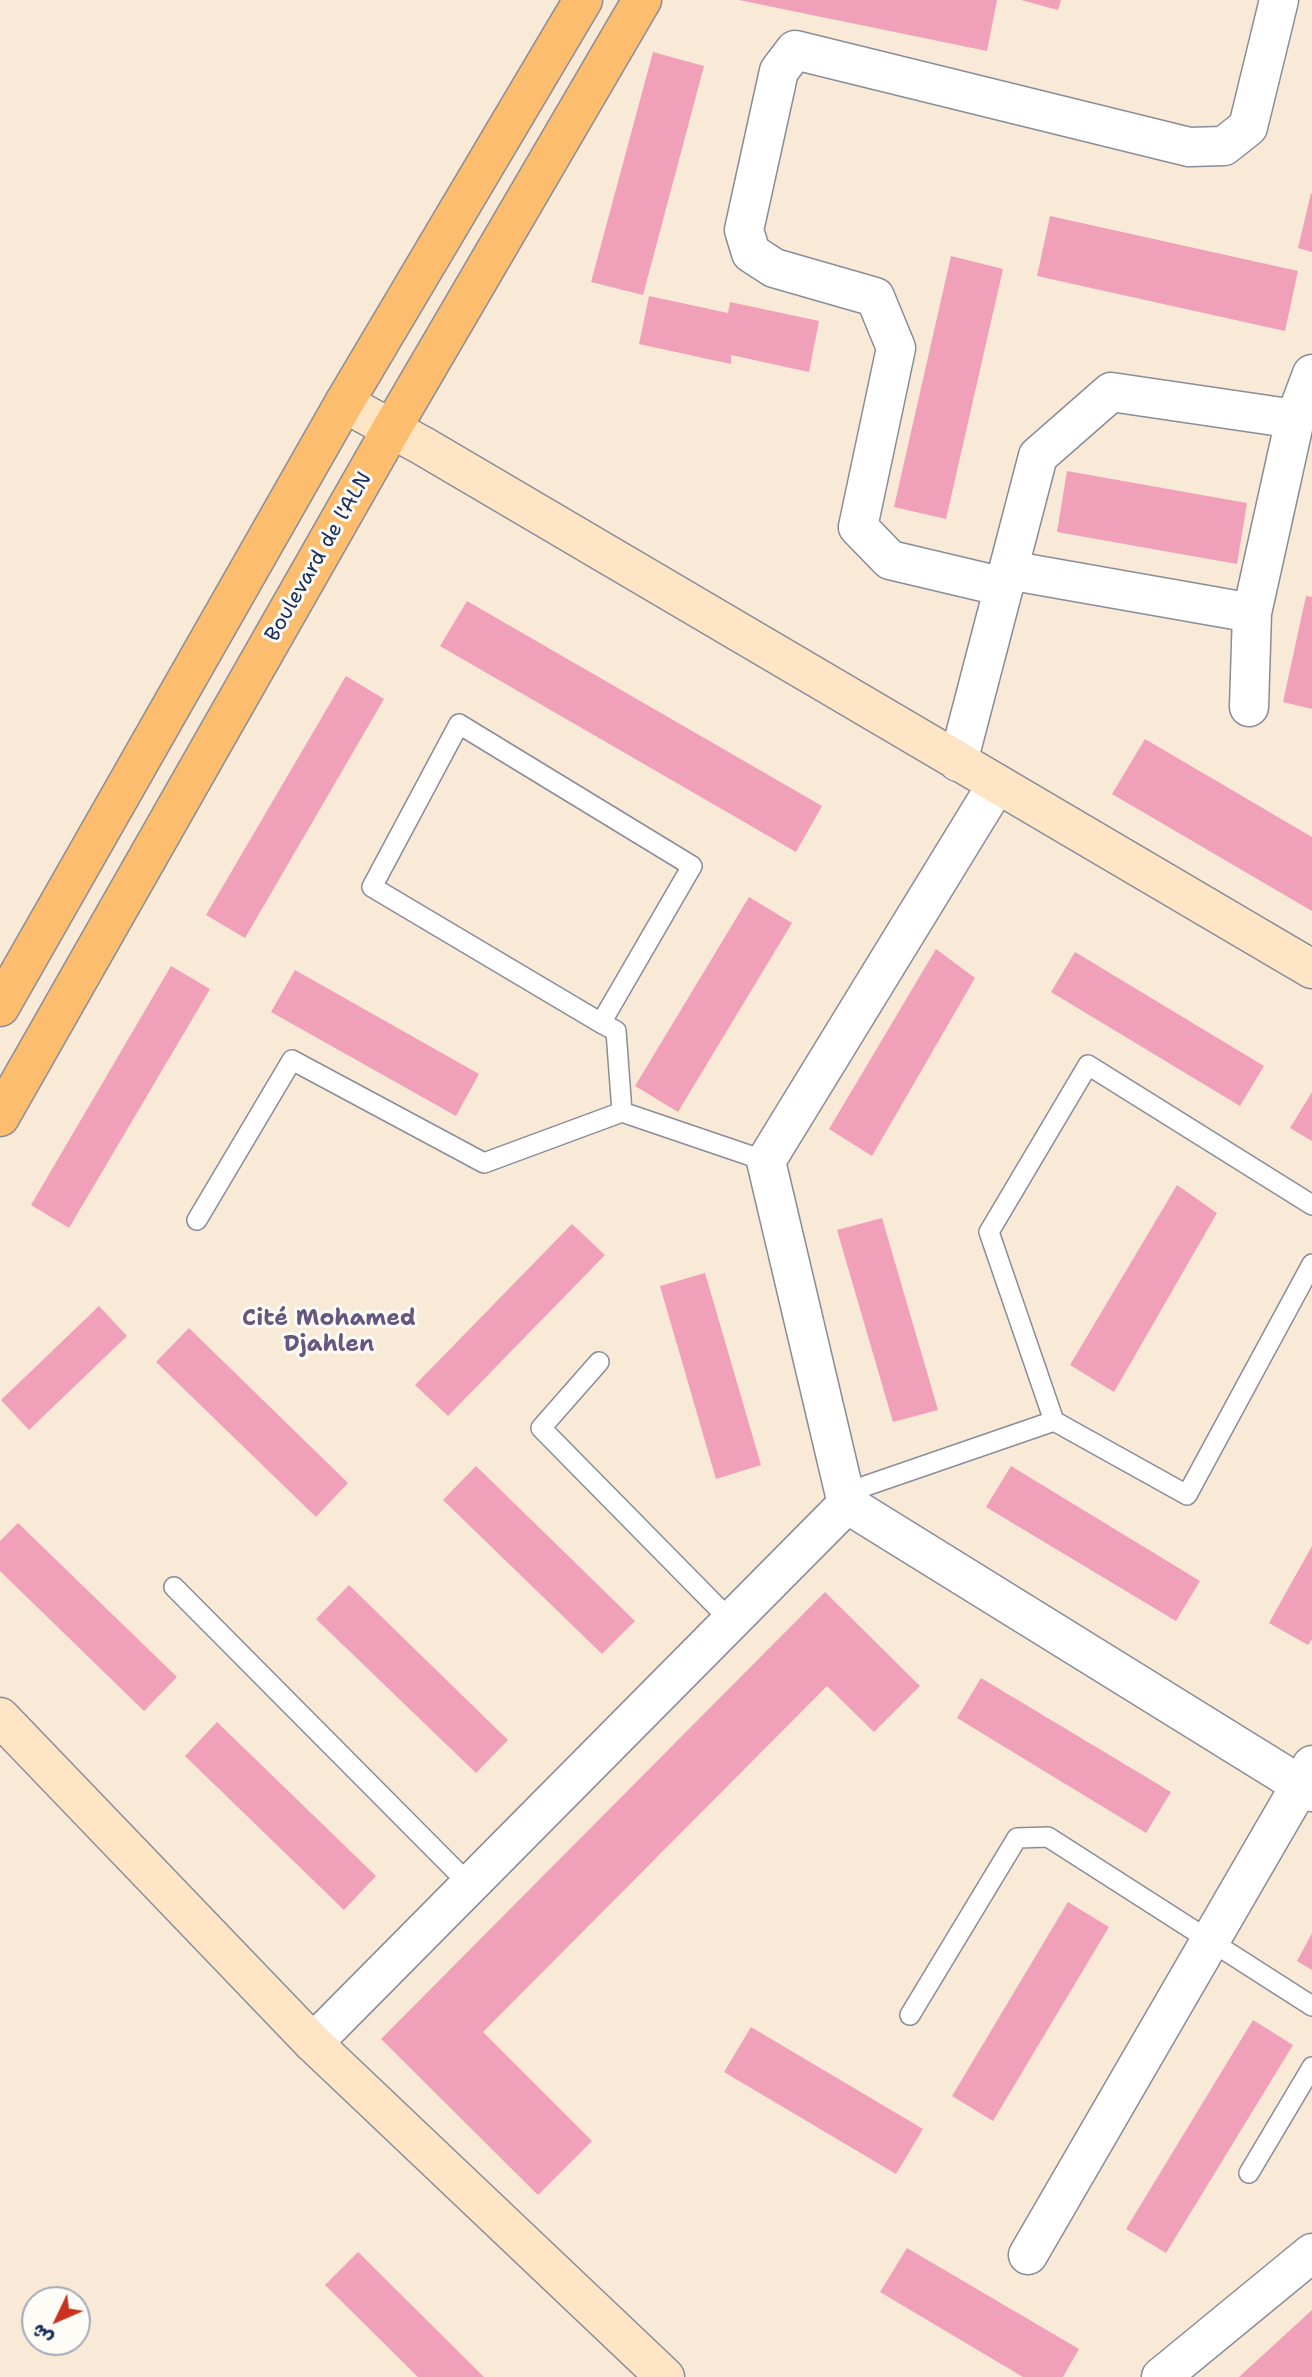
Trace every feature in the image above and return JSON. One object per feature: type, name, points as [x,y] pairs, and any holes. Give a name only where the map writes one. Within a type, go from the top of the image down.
[{"type":"main road","points":[[0,1007],[344,403],[583,0]]},
{"type":"main road","name":"Boulevard de l'ALN","points":[[0,1117],[392,428],[642,0]]},
{"type":"street","points":[[1252,613],[890,560],[858,527],[896,348],[875,298],[774,268],[751,253],[744,230],[779,71],[795,50],[1189,147],[1224,146],[1248,127],[1279,0]]},
{"type":"street","points":[[1249,707],[1252,613],[1295,419],[1312,374]]},
{"type":"street","points":[[958,762],[1038,456],[1111,392],[1295,419]]},
{"type":"street","points":[[344,403],[392,428],[1312,969]]},
{"type":"street","points":[[997,784],[766,1161],[846,1498],[1308,1780],[1210,1941],[1028,2255]]},
{"type":"street","points":[[313,2043],[731,1621],[846,1498]]},
{"type":"street","points":[[0,1717],[313,2043],[665,2377]]},
{"type":"street","points":[[1161,2377],[1312,2253]]},
{"type":"lane","points":[[601,1023],[692,866],[460,724],[372,887],[601,1023],[616,1031],[622,1112]]},
{"type":"lane","points":[[197,1220],[292,1060],[484,1163],[622,1112],[766,1161]]},
{"type":"lane","points":[[1312,1205],[1088,1065],[989,1232],[1054,1421],[1187,1495],[1312,1264]]},
{"type":"lane","points":[[599,1362],[541,1428],[731,1621]]},
{"type":"lane","points":[[846,1498],[1054,1421]]},
{"type":"lane","points":[[174,1587],[470,1885]]},
{"type":"lane","points":[[910,2015],[1017,1838],[1048,1837],[1312,2006]]},
{"type":"lane","points":[[1249,2173],[1312,2067]]},
{"type":"building","points":[[739,0],[997,0],[987,51]]},
{"type":"building","points":[[1021,0],[1061,0],[1058,10]]},
{"type":"building","points":[[653,52],[704,66],[643,295],[591,282]]},
{"type":"building","points":[[1312,194],[1312,252],[1298,248]]},
{"type":"building","points":[[1050,216],[1298,271],[1285,331],[1037,276]]},
{"type":"building","points":[[951,256],[1003,269],[946,519],[894,507]]},
{"type":"building","points":[[649,296],[728,313],[730,302],[819,321],[809,372],[731,355],[731,364],[639,344]]},
{"type":"building","points":[[1067,471],[1247,503],[1237,564],[1057,532]]},
{"type":"building","points":[[1306,596],[1312,597],[1312,709],[1283,702]]},
{"type":"building","points":[[467,601],[822,806],[796,852],[440,646]]},
{"type":"building","points":[[346,676],[384,699],[245,938],[206,915]]},
{"type":"building","points":[[1145,739],[1312,837],[1312,911],[1112,794]]},
{"type":"building","points":[[749,897],[792,923],[678,1112],[635,1086]]},
{"type":"building","points":[[936,949],[975,978],[872,1156],[829,1129]]},
{"type":"building","points":[[1075,952],[1264,1066],[1240,1106],[1051,992]]},
{"type":"building","points":[[171,966],[210,989],[69,1228],[31,1205]]},
{"type":"building","points":[[295,970],[479,1074],[456,1116],[271,1012]]},
{"type":"building","points":[[1312,1092],[1312,1141],[1290,1128]]},
{"type":"building","points":[[1177,1185],[1217,1213],[1114,1392],[1070,1365]]},
{"type":"building","points":[[882,1218],[938,1410],[893,1422],[837,1230]]},
{"type":"building","points":[[572,1224],[605,1255],[448,1416],[415,1385]]},
{"type":"building","points":[[705,1273],[761,1465],[716,1479],[660,1286]]},
{"type":"building","points":[[99,1306],[127,1336],[29,1430],[1,1400]]},
{"type":"building","points":[[189,1328],[348,1483],[316,1517],[156,1362]]},
{"type":"building","points":[[476,1466],[635,1621],[602,1654],[443,1500]]},
{"type":"building","points":[[1011,1466],[1200,1581],[1176,1621],[986,1507]]},
{"type":"building","points":[[18,1523],[177,1677],[144,1711],[0,1571],[0,1541]]},
{"type":"building","points":[[1312,1546],[1312,1639],[1308,1645],[1269,1623]]},
{"type":"building","points":[[349,1585],[508,1740],[476,1773],[316,1619]]},
{"type":"building","points":[[825,1592],[920,1686],[874,1732],[827,1686],[483,2032],[592,2141],[538,2195],[381,2039]]},
{"type":"building","points":[[981,1678],[1171,1792],[1146,1833],[957,1718]]},
{"type":"building","points":[[217,1722],[376,1876],[344,1910],[185,1756]]},
{"type":"building","points":[[1068,1902],[1109,1927],[993,2121],[952,2096]]},
{"type":"building","points":[[1312,1933],[1312,1970],[1297,1961]]},
{"type":"building","points":[[1253,2020],[1293,2045],[1166,2253],[1126,2229]]},
{"type":"building","points":[[751,2027],[923,2129],[896,2174],[724,2072]]},
{"type":"building","points":[[907,2248],[1079,2349],[1063,2377],[1023,2377],[880,2292]]},
{"type":"building","points":[[358,2252],[484,2377],[418,2377],[325,2285]]},
{"type":"building","points":[[1312,2310],[1312,2377],[1239,2377]]},
{"type":"district","name":"Cité Mohamed Djahlen","points":[[329,1332]]}]
